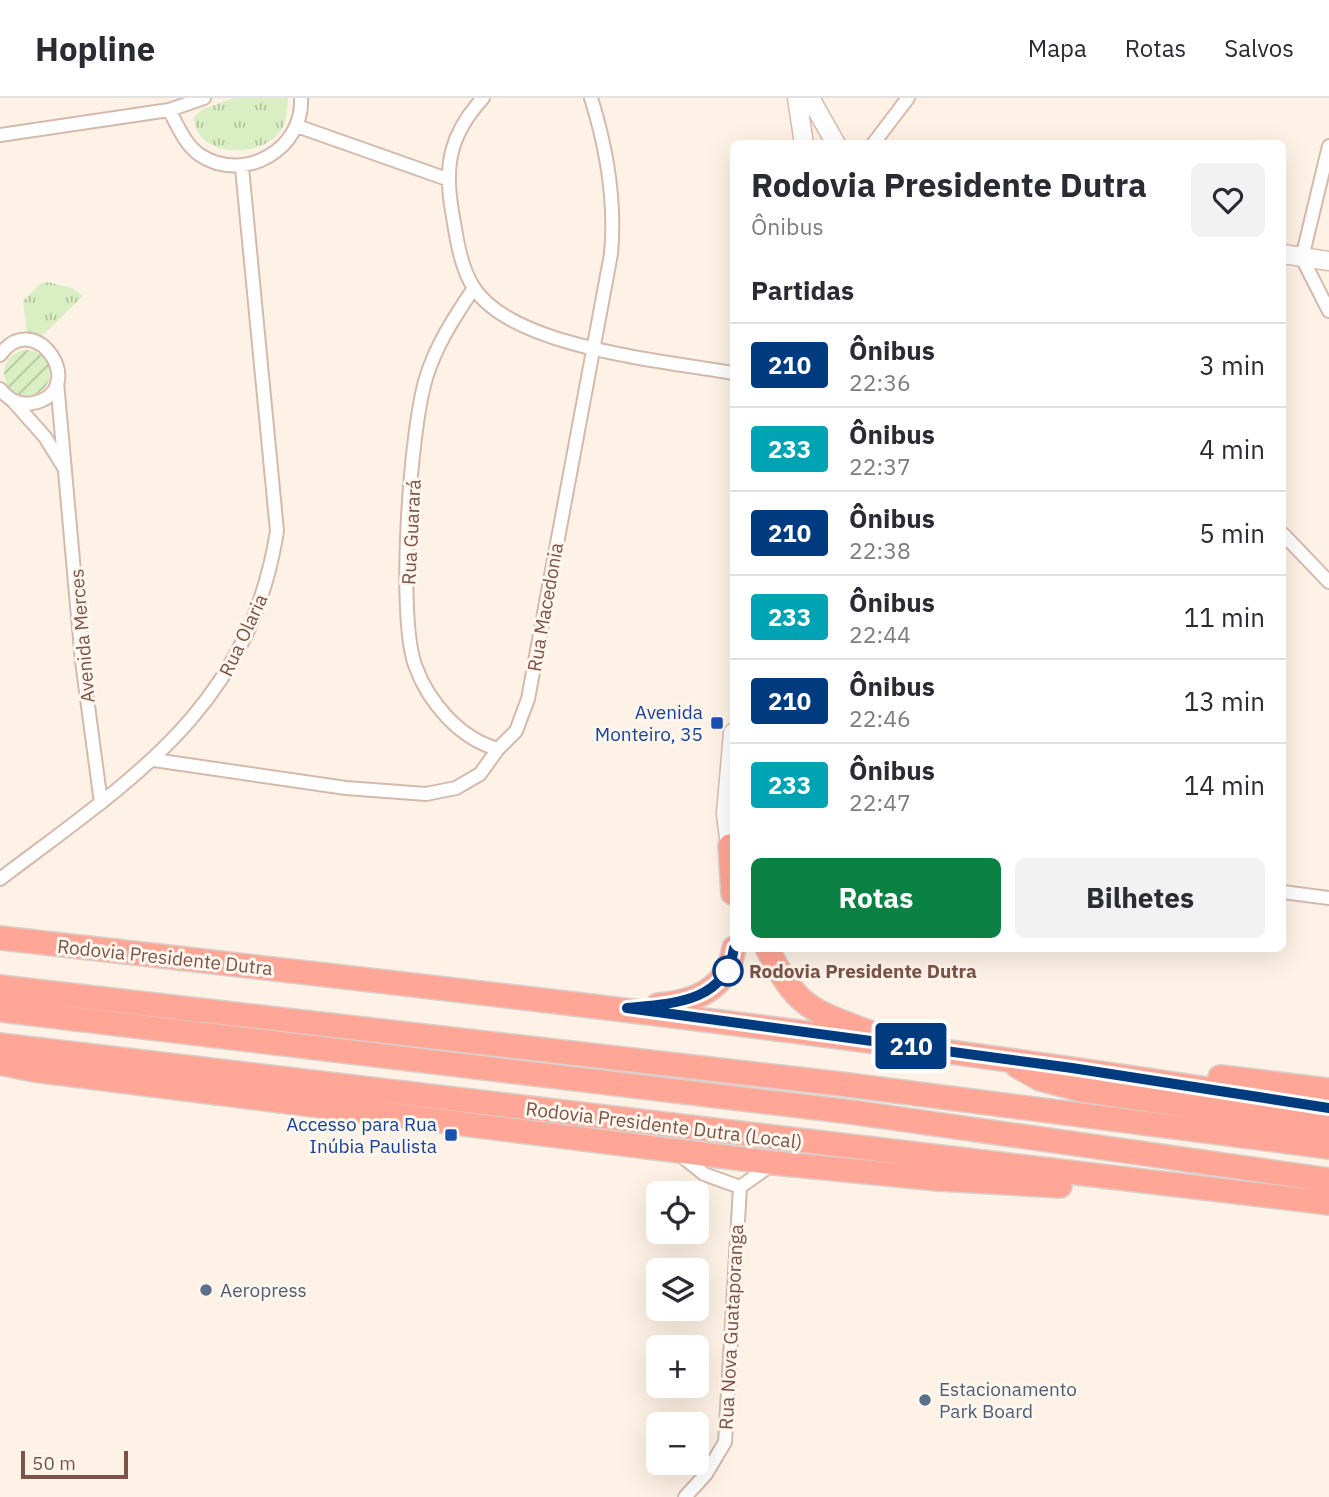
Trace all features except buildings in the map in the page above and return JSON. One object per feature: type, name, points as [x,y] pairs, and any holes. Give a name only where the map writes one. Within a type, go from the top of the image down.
[{"type":"highway","name":"Rodovia Presidente Dutra","points":[[0,938],[627,1008],[1119,1074],[1329,1108]]},
{"type":"highway","points":[[627,1008],[681,1003],[700,996],[715,986],[728,971],[733,952]]},
{"type":"highway","points":[[769,952],[784,983],[801,1001],[827,1016],[905,1045]]},
{"type":"highway","points":[[0,987],[841,1084],[1329,1147]]},
{"type":"highway","points":[[0,1010],[851,1112],[1329,1180]]},
{"type":"highway","name":"Rodovia Presidente Dutra (Local)","points":[[0,1045],[847,1148],[1329,1203]]},
{"type":"highway","points":[[1002,1058],[1040,1079],[1081,1090],[1329,1126]]},
{"type":"highway","points":[[0,1063],[47,1072],[774,1163],[938,1179],[1121,1190],[1214,1188]]},
{"type":"highway","points":[[1119,1074],[1230,1077],[1329,1090]]},
{"type":"street","points":[[0,135],[169,110],[204,98]]},
{"type":"street","points":[[169,110],[186,141],[200,155],[242,168],[266,158],[283,145],[297,126],[302,112],[301,98]]},
{"type":"street","points":[[483,98],[462,126],[452,148],[447,179],[459,246],[474,288],[494,309],[525,327],[593,348],[730,372]]},
{"type":"street","name":"Rua Macedonia","points":[[154,760],[346,788],[426,794],[456,788],[481,775],[498,749],[516,731],[528,699],[614,220],[608,166],[591,98]]},
{"type":"street","points":[[797,98],[803,140]]},
{"type":"street","points":[[810,98],[834,140]]},
{"type":"street","points":[[876,140],[908,98]]},
{"type":"street","points":[[297,126],[447,179]]},
{"type":"street","points":[[1329,146],[1302,258],[1329,311]]},
{"type":"street","name":"Rua Olaria","points":[[0,879],[102,803],[154,760],[205,704],[236,657],[256,617],[270,575],[277,531],[242,168]]},
{"type":"street","points":[[1286,255],[1329,261]]},
{"type":"street","name":"Rua Guarará","points":[[474,288],[439,345],[426,377],[418,414],[410,514],[408,636],[415,665],[434,700],[460,730],[479,744],[498,749]]},
{"type":"street","name":"Avenida Merces","points":[[1,352],[23,341],[43,345],[56,361],[82,661],[102,803]]},
{"type":"street","points":[[0,401],[35,403],[52,391],[57,382]]},
{"type":"street","name":"Avenida Merces","points":[[0,389],[15,401],[45,437],[65,470]]},
{"type":"street","points":[[1286,537],[1329,582]]},
{"type":"street","points":[[730,768],[726,814],[730,844]]},
{"type":"street","points":[[1286,892],[1329,898]]},
{"type":"street","points":[[674,1150],[704,1174],[740,1186],[774,1163]]},
{"type":"street","name":"Rua Nova Guataporanga","points":[[685,1497],[706,1474],[725,1442],[740,1186]]},
{"type":"green space","points":[[234,98],[288,98],[284,125],[276,136],[264,145],[249,149],[219,148],[206,141],[198,131],[194,117],[203,109]]},
{"type":"green space","points":[[48,282],[72,288],[83,296],[41,337],[27,333],[23,301],[40,284]]},
{"type":"green space","points":[[27,350],[43,357],[50,373],[43,389],[27,396],[11,389],[4,373],[11,357]]},
{"type":"bus line","name":"210","points":[[733,952],[728,971],[715,986],[700,996],[681,1003],[627,1008],[1119,1074],[1329,1108]]},
{"type":"place","name":"Avenida Monteiro, 35","points":[[717,723]]},
{"type":"place","name":"Rodovia Presidente Dutra","points":[[728,971]]},
{"type":"place","name":"Accesso para Rua Inúbia Paulista","points":[[451,1135]]},
{"type":"place","name":"Aeropress","points":[[206,1290]]},
{"type":"place","name":"Estacionamento Park Board","points":[[925,1400]]}]
